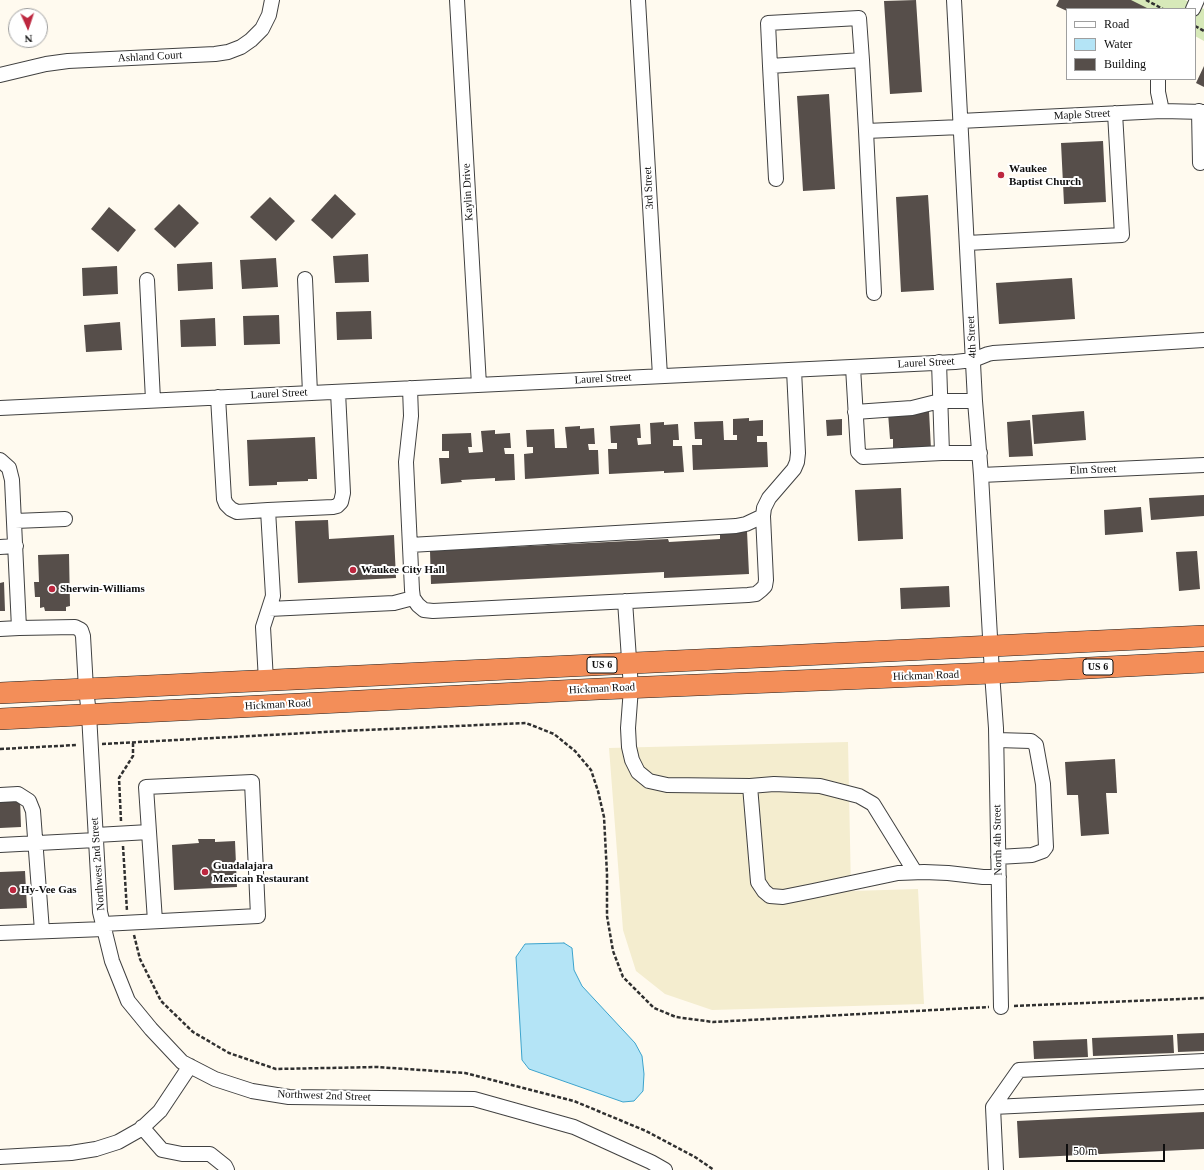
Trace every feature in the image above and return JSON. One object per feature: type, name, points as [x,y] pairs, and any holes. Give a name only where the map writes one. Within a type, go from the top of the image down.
[{"type":"highway","name":"US 6","points":[[0,693],[1204,636]]},
{"type":"highway","name":"Hickman Road","points":[[0,719],[1204,662]]},
{"type":"street","name":"Ashland Court","points":[[0,75],[46,64],[68,61],[215,54],[228,52],[241,47],[251,40],[262,28],[269,15],[272,0]]},
{"type":"street","name":"Kaylin Drive","points":[[457,0],[479,385]]},
{"type":"street","name":"3rd Street","points":[[638,0],[660,376]]},
{"type":"street","name":"4th Street","points":[[954,0],[975,401],[980,453],[992,673]]},
{"type":"street","points":[[776,179],[768,23],[859,18],[874,293]]},
{"type":"street","points":[[770,66],[862,60]]},
{"type":"street","points":[[1158,80],[1158,92],[1162,111]]},
{"type":"street","name":"Maple Street","points":[[866,132],[1115,113],[1162,111],[1202,112]]},
{"type":"street","points":[[1200,164],[1202,112]]},
{"type":"street","points":[[967,243],[1122,235],[1115,113]]},
{"type":"street","points":[[305,279],[310,393]]},
{"type":"street","points":[[147,280],[153,400]]},
{"type":"street","name":"Laurel Street","points":[[0,408],[852,367],[973,360],[988,354],[1204,340]]},
{"type":"street","points":[[939,362],[942,453]]},
{"type":"street","points":[[852,367],[858,452],[864,456],[980,453]]},
{"type":"street","points":[[410,388],[411,416],[406,462],[413,598],[418,605],[424,610],[433,611],[625,602],[748,595],[756,594],[765,586],[764,508],[769,498],[794,469],[797,462],[798,453],[794,370]]},
{"type":"street","points":[[218,397],[224,499],[226,504],[231,509],[237,512],[333,508],[341,502],[343,493],[338,392]]},
{"type":"street","points":[[855,412],[912,408],[940,402],[975,401]]},
{"type":"street","points":[[0,460],[9,468],[12,480],[19,628],[0,629]]},
{"type":"street","name":"Elm Street","points":[[981,475],[1204,465]]},
{"type":"street","points":[[266,681],[263,627],[273,596],[268,510]]},
{"type":"street","points":[[410,545],[736,526],[746,524],[763,516]]},
{"type":"street","points":[[15,521],[65,519]]},
{"type":"street","points":[[0,547],[16,546]]},
{"type":"street","points":[[269,609],[394,603],[413,598]]},
{"type":"street","points":[[625,602],[628,664],[631,688],[628,728],[629,747],[632,760],[638,772],[649,781],[667,785],[750,786],[774,784],[820,786],[859,796],[873,804],[915,872]]},
{"type":"street","name":"Northwest 2nd Street","points":[[19,628],[75,626],[81,630],[83,636],[89,714],[100,912],[112,961],[128,1001],[151,1029],[182,1062],[215,1079],[252,1091],[289,1097],[474,1099],[574,1127],[652,1162],[665,1170]]},
{"type":"street","name":"North 4th Street","points":[[992,673],[996,740],[1001,1007]]},
{"type":"street","points":[[996,740],[1031,741],[1036,745],[1043,784],[1046,847],[1043,851],[1032,855],[998,857]]},
{"type":"street","points":[[0,933],[42,931],[155,921],[258,916],[252,782],[146,786],[155,921]]},
{"type":"street","points":[[750,786],[758,882],[764,891],[770,896],[783,897],[898,873],[948,872],[983,877],[999,877]]},
{"type":"street","points":[[0,795],[18,794],[29,800],[33,811],[42,931]]},
{"type":"street","points":[[0,845],[96,838],[149,832]]},
{"type":"street","points":[[996,1170],[993,1107],[1019,1070],[1204,1061]]},
{"type":"street","points":[[0,1157],[96,1150],[118,1142],[142,1127],[160,1111],[190,1066]]},
{"type":"street","points":[[993,1107],[1204,1097]]},
{"type":"street","points":[[142,1127],[162,1150],[182,1154],[210,1154],[225,1166],[227,1170]]},
{"type":"path","points":[[1146,0],[1161,8]]},
{"type":"path","points":[[0,749],[526,723],[554,734],[575,751],[591,770],[604,817],[607,874],[607,916],[613,951],[623,977],[654,1008],[676,1017],[712,1022],[1071,1002],[1204,998]]},
{"type":"path","points":[[133,742],[133,756],[119,778],[127,910],[140,959],[161,1001],[193,1032],[229,1053],[276,1069],[377,1067],[465,1073],[574,1101],[646,1131],[695,1157],[714,1170]]},
{"type":"shaded area","points":[[848,742],[851,891],[918,889],[924,1004],[712,1010],[665,994],[636,971],[623,930],[609,748]]},
{"type":"green space","points":[[1126,0],[1185,0],[1204,9],[1204,41],[1196,37],[1196,8],[1141,8]]},
{"type":"water","points":[[564,943],[572,948],[574,970],[582,986],[635,1043],[642,1056],[644,1074],[643,1091],[634,1101],[623,1102],[529,1069],[522,1060],[516,957],[525,944]]},
{"type":"building","points":[[916,0],[922,92],[890,94],[884,1]]},
{"type":"building","points":[[1059,0],[1131,0],[1147,8],[1066,8],[1066,11],[1056,6]]},
{"type":"building","points":[[1204,66],[1204,87],[1196,83]]},
{"type":"building","points":[[829,94],[835,189],[803,191],[797,96]]},
{"type":"building","points":[[1103,141],[1106,202],[1064,204],[1061,143]]},
{"type":"building","points":[[335,194],[356,214],[332,239],[311,220]]},
{"type":"building","points":[[928,195],[934,290],[901,292],[896,197]]},
{"type":"building","points":[[270,197],[295,221],[276,241],[250,217]]},
{"type":"building","points":[[179,204],[199,223],[175,248],[154,229]]},
{"type":"building","points":[[109,207],[136,230],[118,252],[91,229]]},
{"type":"building","points":[[368,254],[369,282],[335,283],[333,256]]},
{"type":"building","points":[[276,258],[278,287],[242,289],[240,260]]},
{"type":"building","points":[[212,262],[213,289],[178,291],[177,264]]},
{"type":"building","points":[[117,266],[118,294],[83,296],[82,268]]},
{"type":"building","points":[[1072,278],[1075,319],[999,324],[996,283]]},
{"type":"building","points":[[371,311],[372,339],[337,340],[336,312]]},
{"type":"building","points":[[279,315],[280,344],[244,345],[243,316]]},
{"type":"building","points":[[215,318],[216,346],[181,347],[180,320]]},
{"type":"building","points":[[120,322],[122,350],[86,352],[84,325]]},
{"type":"building","points":[[929,411],[931,449],[904,451],[904,447],[893,448],[893,439],[890,439],[888,413]]},
{"type":"building","points":[[1084,411],[1086,440],[1034,444],[1032,415]]},
{"type":"building","points":[[749,418],[749,421],[763,420],[763,436],[757,436],[757,442],[767,442],[768,467],[693,470],[692,445],[702,445],[702,439],[695,439],[694,422],[723,421],[724,440],[737,440],[737,435],[733,435],[733,419]]},
{"type":"building","points":[[842,419],[842,435],[827,436],[826,420]]},
{"type":"building","points":[[1030,420],[1033,456],[1009,457],[1007,422]]},
{"type":"building","points":[[664,422],[664,425],[678,424],[679,440],[673,440],[673,446],[682,446],[684,472],[664,473],[664,471],[609,474],[608,449],[617,449],[617,443],[611,443],[610,426],[640,424],[641,438],[637,438],[638,445],[651,444],[650,423]]},
{"type":"building","points":[[580,426],[580,429],[594,428],[595,444],[588,444],[589,450],[598,450],[599,474],[525,479],[524,454],[533,453],[533,447],[527,447],[526,430],[554,429],[555,448],[567,448],[565,427]]},
{"type":"building","points":[[495,430],[495,434],[510,433],[511,448],[504,448],[505,454],[514,454],[515,480],[495,481],[495,478],[461,480],[462,482],[441,484],[439,458],[449,458],[449,451],[442,451],[442,434],[471,433],[472,447],[468,447],[469,453],[483,452],[481,431]]},
{"type":"building","points":[[315,437],[317,479],[308,479],[308,481],[277,482],[277,485],[249,486],[247,440]]},
{"type":"building","points":[[901,488],[903,539],[858,541],[855,490]]},
{"type":"building","points":[[1204,495],[1204,516],[1151,520],[1149,498]]},
{"type":"building","points":[[1141,507],[1143,532],[1105,535],[1104,510]]},
{"type":"building","points":[[328,520],[329,539],[394,535],[396,578],[298,583],[295,521]]},
{"type":"building","points":[[747,531],[749,574],[664,578],[664,572],[431,584],[430,551],[668,539],[669,542],[720,539],[720,532]]},
{"type":"building","points":[[1197,551],[1200,589],[1179,591],[1176,552]]},
{"type":"building","name":"Sherwin-Williams","points":[[69,554],[70,606],[66,607],[66,611],[45,611],[44,607],[40,608],[40,597],[35,597],[34,582],[39,582],[38,555]]},
{"type":"building","points":[[4,582],[5,611],[0,611],[0,583]]},
{"type":"building","points":[[949,586],[950,607],[901,609],[900,588]]},
{"type":"building","points":[[1115,759],[1117,793],[1106,793],[1109,834],[1081,836],[1078,795],[1067,795],[1065,762]]},
{"type":"building","points":[[20,798],[21,827],[0,828],[0,799]]},
{"type":"building","name":"Guadalajara Mexican Restaurant","points":[[198,839],[215,839],[215,842],[235,841],[237,887],[174,890],[172,845],[199,843]]},
{"type":"building","name":"Hy-Vee Gas","points":[[25,871],[27,908],[0,909],[0,872]]},
{"type":"building","points":[[1204,1033],[1204,1051],[1178,1052],[1177,1034]]},
{"type":"building","points":[[1173,1035],[1174,1053],[1093,1056],[1092,1038]]},
{"type":"building","points":[[1087,1039],[1088,1057],[1034,1059],[1033,1041]]},
{"type":"building","points":[[1204,1112],[1204,1149],[1019,1158],[1017,1121]]},
{"type":"place","name":"Waukee Baptist Church","points":[[1001,175]]},
{"type":"place","name":"Waukee City Hall","points":[[353,570]]},
{"type":"place","name":"Sherwin-Williams","points":[[52,589]]},
{"type":"place","name":"Guadalajara Mexican Restaurant","points":[[205,872]]},
{"type":"place","name":"Hy-Vee Gas","points":[[13,890]]}]
